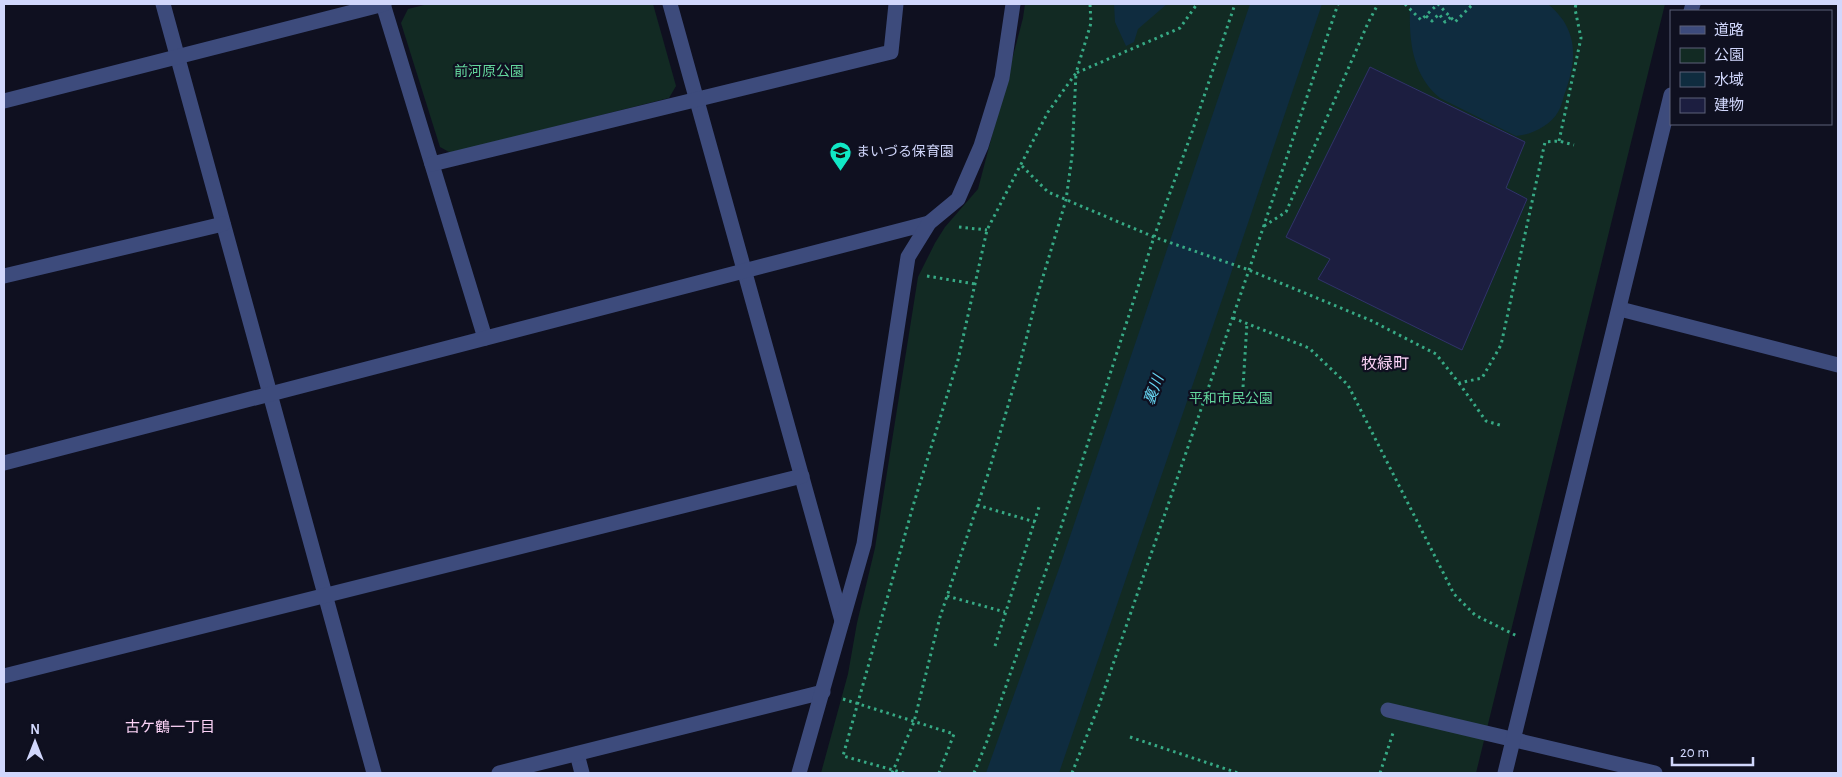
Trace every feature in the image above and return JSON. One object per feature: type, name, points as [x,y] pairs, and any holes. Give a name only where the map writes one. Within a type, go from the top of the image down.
[{"type":"street","points":[[163,4],[374,773]]},
{"type":"street","points":[[4,101],[383,4],[485,338]]},
{"type":"street","points":[[670,4],[843,622]]},
{"type":"street","points":[[432,164],[891,52],[896,4]]},
{"type":"street","points":[[799,773],[864,544],[908,257],[929,224],[958,199],[981,146],[1002,78],[1013,4]]},
{"type":"street","points":[[1505,773],[1670,99]]},
{"type":"street","points":[[4,276],[223,224]]},
{"type":"street","points":[[4,463],[929,224]]},
{"type":"street","points":[[1620,309],[1838,365]]},
{"type":"street","points":[[4,676],[802,476]]},
{"type":"street","points":[[499,773],[823,692]]},
{"type":"street","points":[[1388,710],[1655,773]]},
{"type":"street","points":[[576,754],[582,773]]},
{"type":"path","points":[[892,772],[914,722],[946,596],[977,505],[1017,375],[1036,300],[1066,200],[1072,156],[1076,73],[1091,24],[1090,4]]},
{"type":"path","points":[[904,773],[892,772],[844,756],[913,506],[958,360],[987,230],[1022,166],[1048,112],[1076,73],[1180,28],[1197,4]]},
{"type":"path","points":[[974,773],[987,741],[1061,527],[1154,237],[1235,4]]},
{"type":"path","points":[[1072,773],[1099,705],[1233,318],[1338,4]]},
{"type":"path","points":[[1264,227],[1286,212],[1378,4]]},
{"type":"path","points":[[1406,5],[1421,20],[1438,4],[1455,22],[1473,4]]},
{"type":"path","points":[[1559,141],[1581,38],[1575,9],[1576,4]]},
{"type":"path","points":[[1426,16],[1432,21],[1438,14],[1445,22],[1451,17]]},
{"type":"path","points":[[1459,383],[1482,378],[1500,345],[1545,142],[1559,141],[1574,145]]},
{"type":"path","points":[[1022,166],[1048,192],[1154,237],[1249,270],[1370,320],[1436,354],[1486,421],[1503,426]]},
{"type":"path","points":[[906,273],[975,284]]},
{"type":"path","points":[[1233,318],[1309,348],[1348,386],[1454,594],[1475,615],[1519,637]]},
{"type":"path","points":[[1243,387],[1246,323]]},
{"type":"path","points":[[977,505],[1036,522]]},
{"type":"path","points":[[995,646],[1036,522],[1039,507]]},
{"type":"path","points":[[946,596],[1006,612]]},
{"type":"path","points":[[858,704],[954,734],[939,773]]},
{"type":"path","points":[[1380,773],[1396,726]]},
{"type":"path","points":[[1130,738],[1238,773]]},
{"type":"green space","name":"前河原公園","points":[[428,4],[653,4],[676,86],[669,98],[451,153],[440,147],[401,23],[408,9]]},
{"type":"green space","name":"平和市民公園","points":[[1025,4],[1665,4],[1476,773],[821,773],[848,674],[857,623],[875,548],[918,277],[945,227],[978,189],[1023,18]]},
{"type":"water","points":[[1114,4],[1167,4],[1138,29],[1134,42],[1126,46],[1115,22]]},
{"type":"water","name":"裏川","points":[[1250,4],[1322,4],[1059,773],[986,773],[1061,563]]},
{"type":"water","points":[[1410,4],[1547,4],[1552,7],[1568,29],[1573,46],[1573,63],[1569,81],[1561,107],[1555,117],[1540,129],[1516,136],[1440,98],[1430,89],[1423,78],[1414,55],[1411,43]]},
{"type":"building","points":[[1370,67],[1525,142],[1506,188],[1527,199],[1462,350],[1318,279],[1330,259],[1286,237]]},
{"type":"place","name":"まいづる保育園","points":[[840,171]]},
{"type":"district","name":"牧緑町","points":[[1385,364]]},
{"type":"district","name":"古ケ鶴一丁目","points":[[170,727]]}]
